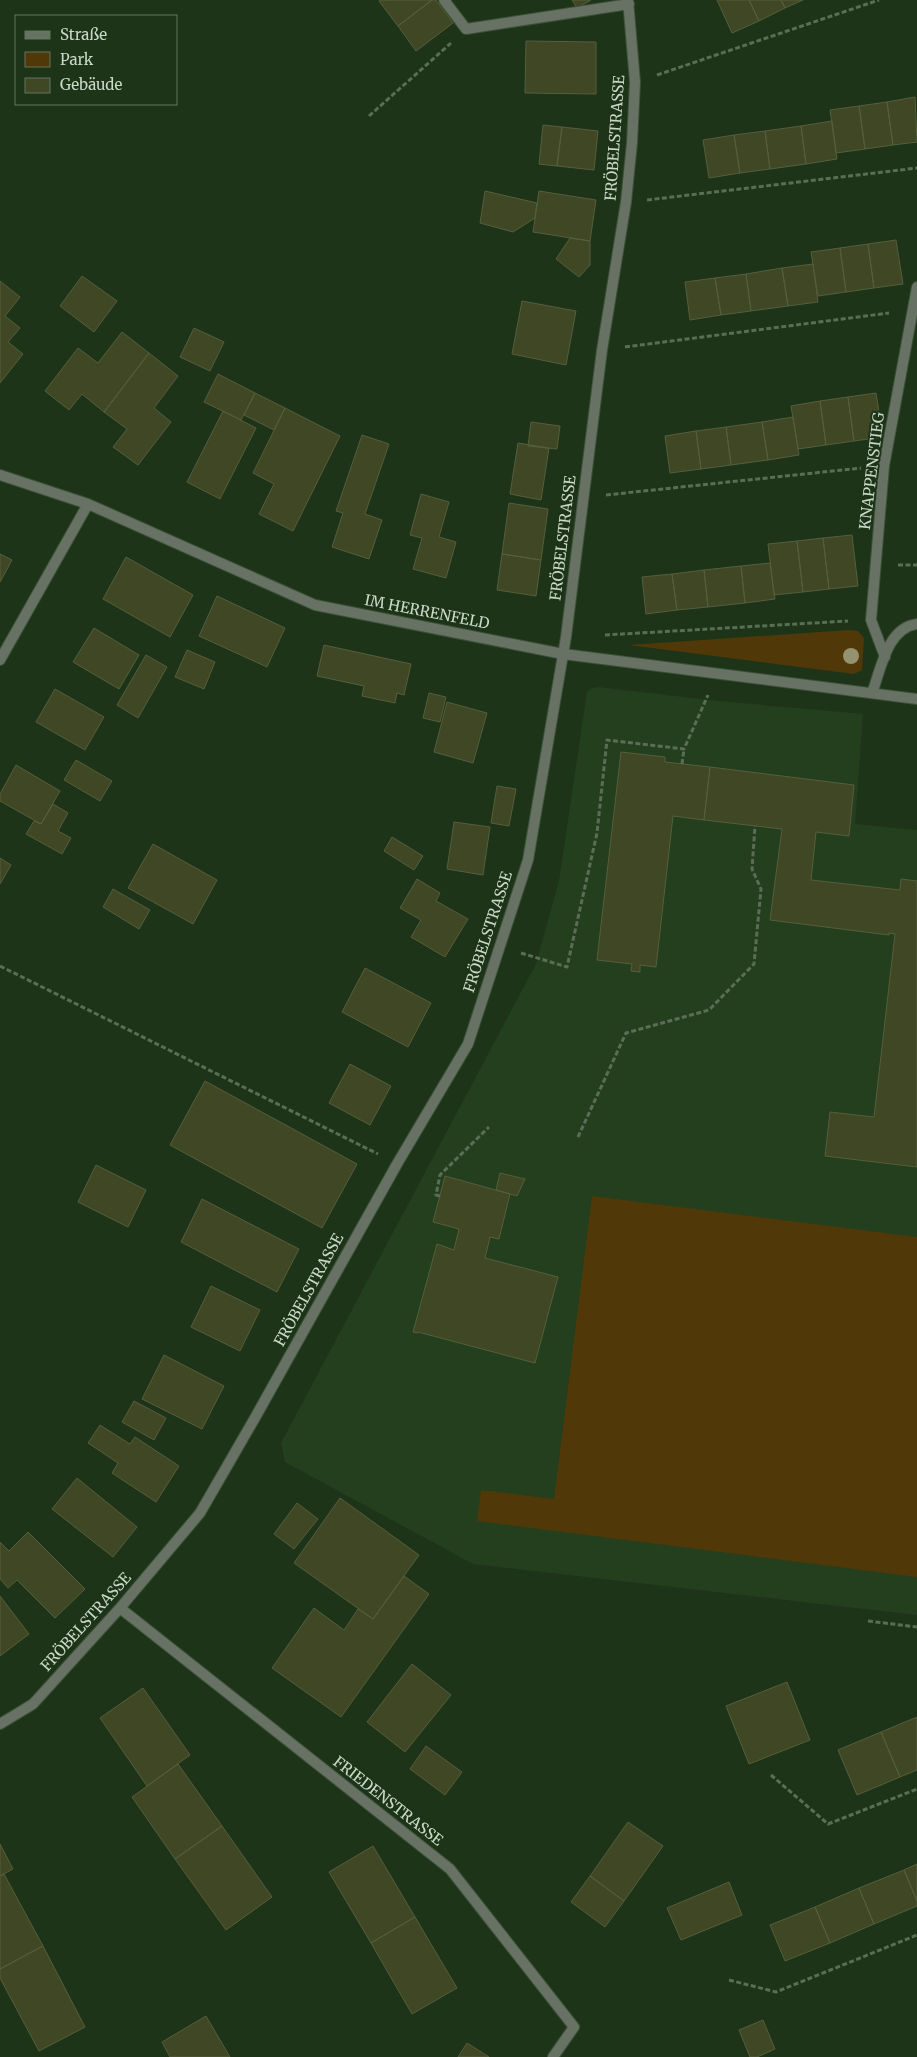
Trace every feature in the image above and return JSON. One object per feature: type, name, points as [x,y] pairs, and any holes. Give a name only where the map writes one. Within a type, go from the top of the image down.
[{"type":"street","points":[[444,0],[466,29]]},
{"type":"street","name":"FRÖBELSTRASSE","points":[[0,1724],[33,1704],[120,1608],[200,1513],[397,1164],[468,1044],[528,860],[566,637],[602,350],[626,202],[632,143],[635,82],[629,2],[466,29]]},
{"type":"street","name":"KNAPPENSTIEG","points":[[885,657],[871,620],[884,466],[917,287]]},
{"type":"street","name":"IM HERRENFELD","points":[[0,475],[88,504],[316,605],[563,654],[917,699]]},
{"type":"street","points":[[0,660],[88,504]]},
{"type":"street","points":[[872,693],[893,638],[908,626],[917,624]]},
{"type":"street","name":"FRIEDENSTRASSE","points":[[120,1608],[450,1869],[574,2027],[553,2057]]},
{"type":"path","points":[[635,82],[879,0]]},
{"type":"path","points":[[369,116],[466,29]]},
{"type":"path","points":[[626,202],[917,168]]},
{"type":"path","points":[[602,350],[912,310]]},
{"type":"path","points":[[583,497],[884,466]]},
{"type":"path","points":[[566,637],[871,620]]},
{"type":"path","points":[[682,764],[684,750],[718,674]]},
{"type":"path","points":[[538,959],[567,967],[596,833],[607,740],[684,750]]},
{"type":"path","points":[[578,1137],[626,1033],[709,1010],[754,964],[761,889],[752,869],[755,826]]},
{"type":"path","points":[[0,966],[397,1164]]},
{"type":"path","points":[[440,1196],[436,1195],[440,1175],[489,1127]]},
{"type":"path","points":[[868,1621],[917,1627]]},
{"type":"path","points":[[771,1775],[828,1824],[917,1789]]},
{"type":"path","points":[[729,1980],[776,1992],[917,1935]]},
{"type":"shaded area","points":[[598,687],[718,701],[863,714],[855,824],[917,830],[917,1615],[473,1564],[285,1462],[281,1443],[536,964],[559,881],[587,692],[592,688]]},
{"type":"green space","points":[[849,630],[858,631],[864,638],[862,670],[854,674],[629,645]]},
{"type":"green space","points":[[592,1196],[917,1237],[917,1577],[477,1521],[481,1490],[554,1499]]},
{"type":"building","points":[[380,0],[432,0],[398,26]]},
{"type":"building","points":[[432,0],[436,0],[453,23],[416,51],[398,26]]},
{"type":"building","points":[[572,0],[591,0],[577,8]]},
{"type":"building","points":[[717,0],[749,0],[759,21],[732,33]]},
{"type":"building","points":[[749,0],[781,0],[785,8],[759,21]]},
{"type":"building","points":[[781,0],[803,0],[785,8]]},
{"type":"building","points":[[526,41],[596,42],[596,94],[525,93]]},
{"type":"building","points":[[915,97],[917,142],[893,145],[887,102]]},
{"type":"building","points":[[887,102],[893,145],[865,149],[859,106]]},
{"type":"building","points":[[859,106],[865,149],[836,153],[830,110]]},
{"type":"building","points":[[832,121],[837,159],[806,164],[801,126]]},
{"type":"building","points":[[543,125],[562,127],[557,166],[539,164]]},
{"type":"building","points":[[801,126],[806,164],[770,169],[765,131]]},
{"type":"building","points":[[562,127],[598,131],[594,170],[557,166]]},
{"type":"building","points":[[765,131],[770,169],[740,173],[734,135]]},
{"type":"building","points":[[734,135],[740,173],[709,178],[703,140]]},
{"type":"building","points":[[485,191],[537,203],[535,218],[513,232],[480,223]]},
{"type":"building","points":[[539,191],[596,200],[590,241],[533,232]]},
{"type":"building","points":[[570,238],[590,241],[590,265],[579,277],[556,259]]},
{"type":"building","points":[[896,240],[903,284],[874,288],[868,244]]},
{"type":"building","points":[[868,244],[874,288],[846,292],[840,248]]},
{"type":"building","points":[[840,248],[846,292],[818,296],[811,252]]},
{"type":"building","points":[[813,264],[818,302],[788,306],[782,268]]},
{"type":"building","points":[[782,268],[788,306],[751,311],[746,274]]},
{"type":"building","points":[[746,274],[751,311],[721,315],[715,278]]},
{"type":"building","points":[[82,276],[117,301],[94,332],[60,306]]},
{"type":"building","points":[[715,278],[721,315],[690,320],[685,282]]},
{"type":"building","points":[[0,281],[20,297],[5,316],[20,328],[8,342],[23,354],[0,383]]},
{"type":"building","points":[[522,301],[576,311],[566,365],[512,354]]},
{"type":"building","points":[[194,328],[224,342],[210,371],[180,357]]},
{"type":"building","points":[[122,332],[149,353],[104,412],[82,394],[69,410],[45,391],[78,348],[98,363]]},
{"type":"building","points":[[149,353],[178,376],[154,408],[171,422],[138,465],[113,447],[127,429],[104,412]]},
{"type":"building","points":[[218,374],[255,393],[241,420],[204,402]]},
{"type":"building","points":[[255,393],[285,408],[274,430],[244,415]]},
{"type":"building","points":[[876,393],[883,437],[854,441],[848,397]]},
{"type":"building","points":[[848,397],[854,441],[826,445],[820,401]]},
{"type":"building","points":[[820,401],[826,445],[798,449],[791,406]]},
{"type":"building","points":[[285,408],[340,436],[293,531],[259,514],[274,484],[253,473]]},
{"type":"building","points":[[223,411],[256,428],[220,499],[187,482]]},
{"type":"building","points":[[793,417],[799,455],[768,460],[762,422]]},
{"type":"building","points":[[531,422],[560,426],[557,449],[528,446]]},
{"type":"building","points":[[762,422],[768,460],[731,465],[726,427]]},
{"type":"building","points":[[726,427],[731,465],[701,469],[696,431]]},
{"type":"building","points":[[696,431],[701,469],[670,473],[665,436]]},
{"type":"building","points":[[362,435],[389,444],[365,514],[382,520],[369,559],[332,547],[343,513],[336,511]]},
{"type":"building","points":[[518,443],[549,448],[541,500],[510,494]]},
{"type":"building","points":[[421,494],[449,502],[439,537],[456,542],[446,578],[413,569],[422,538],[410,535]]},
{"type":"building","points":[[509,503],[548,509],[541,560],[502,554]]},
{"type":"building","points":[[852,535],[858,586],[829,589],[823,538]]},
{"type":"building","points":[[823,538],[829,589],[803,592],[797,541]]},
{"type":"building","points":[[797,541],[803,592],[774,595],[768,544]]},
{"type":"building","points":[[0,554],[12,560],[0,582]]},
{"type":"building","points":[[502,554],[541,560],[536,596],[497,590]]},
{"type":"building","points":[[126,557],[193,595],[170,637],[103,599]]},
{"type":"building","points":[[770,563],[775,599],[745,603],[741,566]]},
{"type":"building","points":[[741,566],[745,603],[708,607],[704,570]]},
{"type":"building","points":[[704,570],[708,607],[677,610],[672,574]]},
{"type":"building","points":[[672,574],[677,610],[646,614],[642,577]]},
{"type":"building","points":[[217,596],[285,628],[267,667],[199,636]]},
{"type":"building","points":[[94,628],[139,655],[119,689],[73,662]]},
{"type":"building","points":[[324,645],[411,664],[404,695],[397,693],[395,703],[362,696],[364,686],[317,676]]},
{"type":"building","points":[[187,650],[215,662],[204,689],[175,677]]},
{"type":"building","points":[[146,655],[167,667],[138,718],[117,705]]},
{"type":"building","points":[[55,689],[104,717],[85,750],[36,722]]},
{"type":"building","points":[[429,693],[446,697],[440,722],[423,718]]},
{"type":"building","points":[[447,702],[487,713],[473,763],[434,752]]},
{"type":"building","points":[[621,752],[665,757],[665,762],[710,767],[704,820],[673,816],[656,967],[640,965],[640,972],[631,971],[632,964],[597,960]]},
{"type":"building","points":[[76,760],[112,781],[100,801],[64,780]]},
{"type":"building","points":[[16,765],[60,791],[41,824],[0,801],[0,794]]},
{"type":"building","points":[[710,767],[854,785],[849,836],[816,832],[811,880],[900,890],[901,879],[917,881],[917,1167],[825,1156],[830,1112],[874,1117],[895,934],[889,933],[889,935],[770,920],[782,829],[704,820]]},
{"type":"building","points":[[497,786],[516,789],[509,826],[491,823]]},
{"type":"building","points":[[53,804],[68,813],[58,831],[71,838],[62,854],[26,834],[34,821],[41,824]]},
{"type":"building","points":[[454,822],[490,827],[483,875],[447,869]]},
{"type":"building","points":[[392,837],[423,856],[414,870],[384,851]]},
{"type":"building","points":[[153,844],[217,880],[193,924],[128,888]]},
{"type":"building","points":[[0,858],[11,865],[0,884]]},
{"type":"building","points":[[417,879],[440,893],[436,901],[468,919],[445,957],[411,937],[421,920],[400,908]]},
{"type":"building","points":[[113,889],[150,910],[139,929],[103,907]]},
{"type":"building","points":[[365,968],[431,1003],[408,1047],[342,1012]]},
{"type":"building","points":[[350,1064],[391,1086],[370,1125],[329,1103]]},
{"type":"building","points":[[205,1081],[357,1164],[322,1228],[170,1145]]},
{"type":"building","points":[[96,1165],[146,1190],[128,1227],[78,1202]]},
{"type":"building","points":[[500,1173],[525,1179],[517,1196],[496,1190]]},
{"type":"building","points":[[445,1176],[510,1194],[499,1239],[490,1237],[485,1258],[558,1277],[535,1363],[413,1332],[437,1244],[454,1250],[459,1229],[433,1222]]},
{"type":"building","points":[[202,1199],[299,1249],[277,1292],[181,1242]]},
{"type":"building","points":[[211,1286],[260,1310],[240,1351],[191,1327]]},
{"type":"building","points":[[164,1355],[224,1386],[202,1429],[142,1399]]},
{"type":"building","points":[[134,1401],[166,1418],[154,1440],[122,1422]]},
{"type":"building","points":[[100,1425],[130,1444],[135,1437],[179,1466],[156,1502],[112,1473],[118,1463],[88,1443]]},
{"type":"building","points":[[77,1478],[137,1527],[113,1557],[52,1509]]},
{"type":"building","points":[[340,1498],[419,1555],[373,1619],[294,1563]]},
{"type":"building","points":[[297,1503],[318,1519],[294,1549],[274,1534]]},
{"type":"building","points":[[28,1532],[85,1589],[55,1618],[17,1580],[8,1588],[0,1579],[0,1542],[9,1551]]},
{"type":"building","points":[[404,1576],[429,1594],[341,1717],[272,1668],[314,1608],[344,1630],[358,1609],[373,1619]]},
{"type":"building","points":[[0,1596],[29,1634],[0,1656]]},
{"type":"building","points":[[412,1664],[451,1695],[405,1752],[367,1722]]},
{"type":"building","points":[[787,1682],[810,1740],[749,1764],[726,1706]]},
{"type":"building","points":[[143,1688],[190,1755],[147,1786],[100,1718]]},
{"type":"building","points":[[917,1717],[917,1770],[900,1777],[881,1732]]},
{"type":"building","points":[[881,1732],[900,1777],[857,1795],[838,1750]]},
{"type":"building","points":[[426,1746],[462,1772],[445,1795],[410,1769]]},
{"type":"building","points":[[178,1764],[222,1826],[175,1859],[132,1797]]},
{"type":"building","points":[[628,1822],[663,1846],[624,1901],[590,1876]]},
{"type":"building","points":[[222,1826],[272,1897],[226,1930],[175,1859]]},
{"type":"building","points":[[0,1844],[13,1869],[0,1876]]},
{"type":"building","points":[[373,1846],[415,1917],[371,1943],[329,1872]]},
{"type":"building","points":[[917,1864],[917,1901],[904,1870]]},
{"type":"building","points":[[904,1870],[917,1901],[917,1906],[874,1924],[859,1888]]},
{"type":"building","points":[[4,1874],[43,1946],[0,1969],[0,1876]]},
{"type":"building","points":[[590,1876],[624,1901],[605,1927],[571,1902]]},
{"type":"building","points":[[729,1882],[742,1915],[681,1940],[667,1908]]},
{"type":"building","points":[[859,1888],[874,1924],[830,1943],[815,1907]]},
{"type":"building","points":[[815,1907],[830,1943],[785,1961],[770,1925]]},
{"type":"building","points":[[415,1917],[457,1988],[412,2014],[371,1943]]},
{"type":"building","points":[[43,1946],[85,2027],[39,2051],[0,1978],[0,1969]]},
{"type":"building","points":[[206,2016],[230,2057],[170,2057],[162,2042]]},
{"type":"building","points":[[763,2020],[775,2049],[757,2057],[750,2057],[739,2030]]},
{"type":"building","points":[[467,2043],[489,2057],[458,2057]]}]
